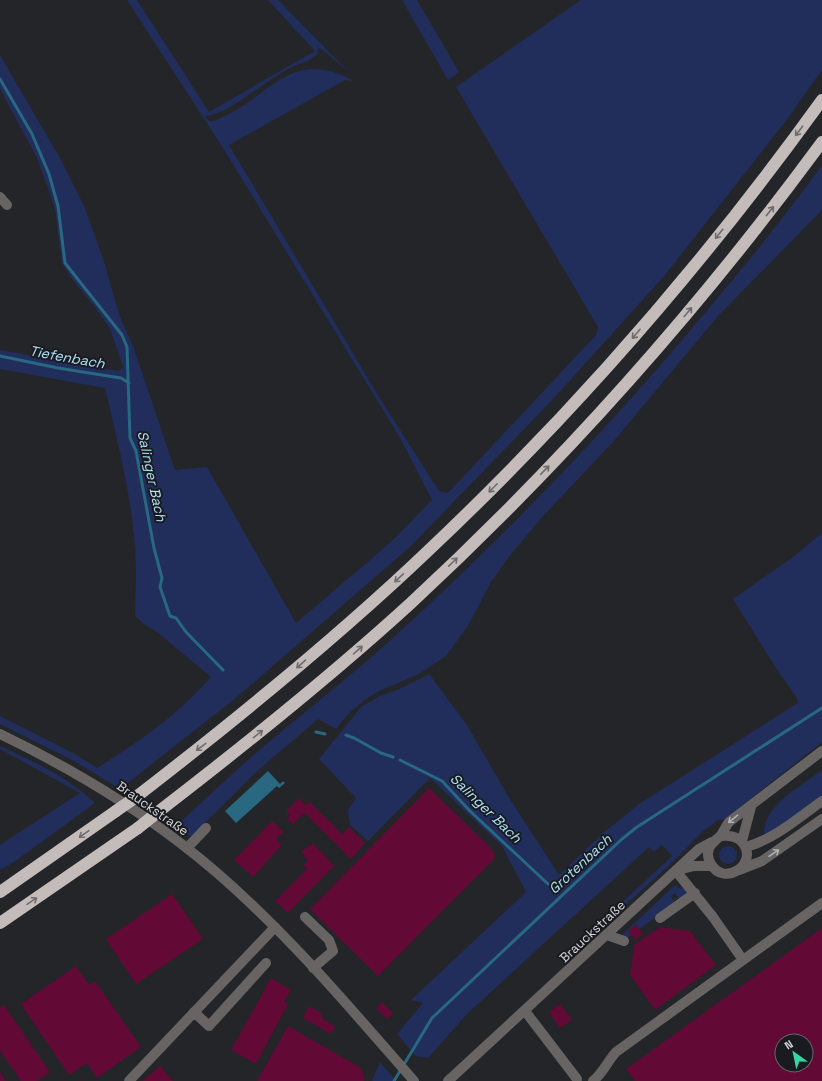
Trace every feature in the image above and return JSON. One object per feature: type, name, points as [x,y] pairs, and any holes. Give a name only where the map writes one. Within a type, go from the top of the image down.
[{"type":"highway","points":[[0,892],[136,797],[229,725],[282,681],[423,556],[505,476],[569,409],[668,297],[736,213],[822,100]]},
{"type":"highway","points":[[0,923],[138,828],[244,746],[350,657],[439,576],[521,496],[586,428],[647,360],[768,214],[822,142]]},
{"type":"street","points":[[0,197],[7,204]]},
{"type":"street","name":"Brauckstraße","points":[[0,734],[46,756],[92,782],[187,848],[216,872],[275,927],[414,1081]]},
{"type":"street","name":"Brauckstraße","points":[[448,1081],[699,849],[716,839],[729,822],[817,758],[822,751]]},
{"type":"street","points":[[712,866],[708,855],[716,839],[732,835],[744,844],[761,843],[777,834],[822,801]]},
{"type":"street","points":[[739,870],[746,860],[744,844],[751,806]]},
{"type":"street","name":"Brauckstraße","points":[[676,871],[694,866],[712,866],[724,874],[732,874],[762,861],[822,818]]},
{"type":"street","points":[[187,848],[206,828]]},
{"type":"street","points":[[676,871],[695,894],[743,960]]},
{"type":"street","points":[[660,918],[695,894]]},
{"type":"street","points":[[593,1081],[602,1074],[606,1065],[616,1052],[822,903]]},
{"type":"street","points":[[305,917],[328,940],[333,951],[313,968]]},
{"type":"street","points":[[129,1081],[275,927]]},
{"type":"street","points":[[607,935],[624,941]]},
{"type":"street","points":[[194,1012],[209,1026],[266,963]]},
{"type":"street","points":[[525,1011],[577,1079]]},
{"type":"shaded area","points":[[127,0],[137,0],[209,112],[315,51],[268,0],[278,0],[342,65],[354,73],[342,66],[320,48],[317,50],[318,53],[312,58],[279,74],[225,110],[205,116],[209,121],[219,119],[245,104],[273,84],[300,71],[316,69],[333,72],[354,81],[345,80],[229,145],[379,397],[439,491],[448,493],[596,335],[598,327],[456,87],[581,0],[822,0],[822,70],[785,122],[665,275],[555,397],[411,546],[237,697],[120,789],[74,761],[0,724],[0,716],[75,754],[97,768],[128,748],[172,716],[211,677],[157,632],[135,616],[136,570],[133,524],[116,433],[105,388],[0,369],[0,350],[119,371],[123,367],[110,329],[95,307],[72,279],[62,263],[55,208],[37,158],[0,89],[0,55],[61,160],[85,208],[104,262],[120,317],[133,346],[175,470],[207,467],[296,623],[391,542],[432,500],[399,436],[223,148]]},
{"type":"shaded area","points":[[402,0],[417,0],[459,72],[448,80]]},
{"type":"shaded area","points":[[822,165],[822,210],[718,316],[613,442],[543,516],[508,558],[491,582],[469,624],[446,656],[419,674],[379,691],[366,699],[350,712],[336,729],[318,719],[256,772],[191,837],[176,826],[248,760],[389,642],[486,551],[524,513],[598,435],[669,355],[750,259]]},
{"type":"shaded area","points":[[822,533],[822,742],[725,819],[718,820],[702,832],[677,858],[589,938],[586,936],[672,856],[662,845],[654,852],[649,847],[468,1013],[428,1058],[416,1056],[397,1034],[423,1003],[411,1000],[526,892],[502,846],[430,778],[368,841],[350,825],[348,810],[356,798],[319,759],[361,707],[380,696],[402,688],[429,674],[467,725],[508,796],[559,875],[602,834],[639,804],[798,703],[797,698],[776,668],[733,599],[793,557]]},
{"type":"shaded area","points":[[0,746],[38,764],[62,778],[95,803],[14,862],[0,870],[0,845],[80,793],[0,749]]},
{"type":"shaded area","points":[[822,770],[822,797],[773,832],[764,836],[765,825],[775,807],[794,790]]},
{"type":"shaded area","points":[[268,771],[280,784],[283,781],[285,783],[279,788],[277,786],[236,823],[225,811]]},
{"type":"shaded area","points":[[724,846],[732,846],[737,851],[735,862],[732,864],[724,864],[719,859],[719,851]]},
{"type":"shaded area","points":[[675,885],[680,889],[684,886],[690,894],[680,900],[675,893],[671,896],[675,904],[639,929],[636,925],[628,931],[632,935],[627,938],[621,936]]},
{"type":"shaded area","points":[[380,1062],[396,1081],[372,1081]]},
{"type":"building","points":[[429,788],[492,849],[495,858],[378,976],[310,909]]},
{"type":"building","points":[[299,798],[306,805],[310,802],[342,834],[349,827],[365,843],[351,859],[305,813],[293,824],[287,819],[290,815],[286,811]]},
{"type":"building","points":[[272,821],[284,832],[276,839],[282,845],[253,877],[234,860]]},
{"type":"building","points":[[313,843],[334,866],[288,913],[275,901],[307,869],[303,865],[308,861],[301,852]]},
{"type":"building","points":[[172,894],[203,939],[136,984],[106,939]]},
{"type":"building","points":[[636,925],[643,934],[635,940],[628,931]]},
{"type":"building","points":[[660,927],[690,931],[716,965],[655,1010],[630,975],[634,945]]},
{"type":"building","points":[[822,928],[822,1081],[635,1081],[626,1069]]},
{"type":"building","points":[[76,966],[89,985],[95,981],[141,1047],[97,1078],[87,1063],[69,1075],[21,1004]]},
{"type":"building","points":[[271,978],[291,990],[284,1002],[288,1004],[256,1064],[231,1050]]},
{"type":"building","points":[[382,1002],[393,1013],[387,1019],[376,1008]]},
{"type":"building","points":[[560,1004],[572,1020],[560,1028],[549,1012]]},
{"type":"building","points":[[4,1005],[50,1072],[37,1081],[21,1081],[0,1051],[0,1007]]},
{"type":"building","points":[[309,1006],[323,1014],[321,1018],[335,1026],[331,1034],[303,1018]]},
{"type":"building","points":[[288,1026],[361,1068],[365,1078],[363,1081],[257,1081]]},
{"type":"building","points":[[160,1066],[173,1081],[142,1081]]},
{"type":"building","points":[[0,1072],[6,1081],[0,1081]]},
{"type":"waterway","name":"Salinger Bach","points":[[0,79],[32,134],[49,174],[58,206],[65,263],[122,335],[127,347],[130,438],[136,451],[154,548],[162,578],[160,587],[170,616],[176,618],[186,632],[223,670]]},
{"type":"waterway","name":"Tiefenbach","points":[[0,356],[58,368],[121,378],[129,383]]},
{"type":"waterway","name":"Grotenbach","points":[[394,1081],[432,1018],[622,839],[637,827],[822,708]]},
{"type":"waterway","name":"Salinger Bach","points":[[316,732],[325,734]]},
{"type":"waterway","name":"Salinger Bach","points":[[346,735],[381,753],[393,757]]},
{"type":"waterway","name":"Salinger Bach","points":[[400,760],[442,781],[470,811],[548,884]]}]
